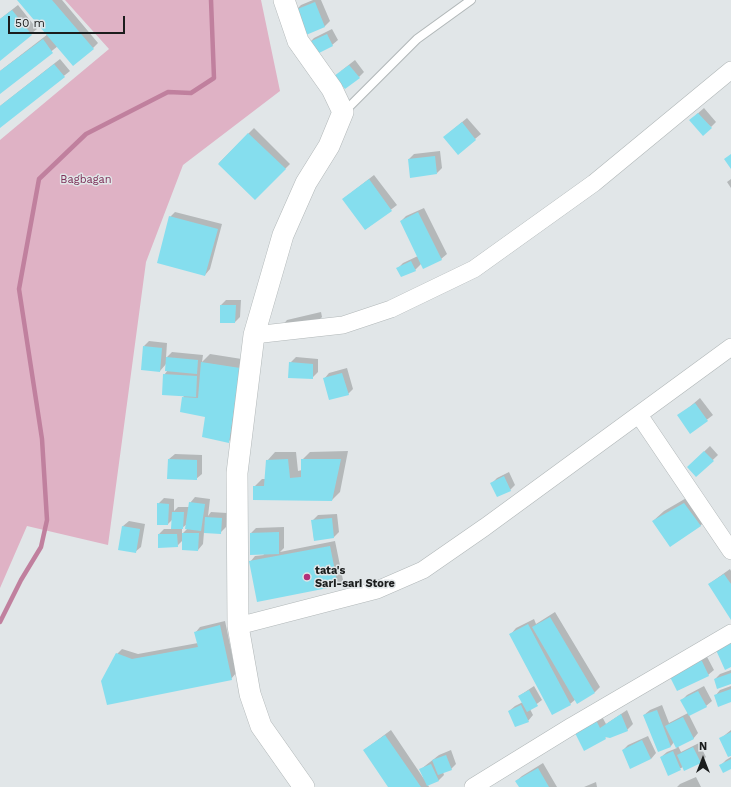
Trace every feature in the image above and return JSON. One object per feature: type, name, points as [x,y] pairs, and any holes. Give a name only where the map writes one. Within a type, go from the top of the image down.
[{"type":"street","points":[[284,0],[298,41],[332,89],[344,112],[329,146],[306,183],[283,235],[254,335],[237,473],[238,626],[250,694],[261,726],[304,787]]},
{"type":"street","points":[[254,335],[343,325],[391,309],[474,269],[594,183],[731,70]]},
{"type":"street","points":[[238,626],[377,590],[423,570],[485,527],[731,347]]},
{"type":"street","points":[[639,415],[731,552]]},
{"type":"street","points":[[473,787],[572,726],[731,633]]},
{"type":"lane","points":[[344,112],[417,39],[471,0]]},
{"type":"green space","name":"Bagbagan","points":[[65,0],[261,0],[280,91],[183,165],[146,262],[108,545],[27,526],[0,588],[0,140],[109,49]]},
{"type":"building","points":[[17,0],[52,0],[94,49],[73,66]]},
{"type":"building","points":[[315,2],[325,27],[306,35],[295,10]]},
{"type":"building","points":[[12,10],[32,35],[0,61],[0,19]]},
{"type":"building","points":[[327,34],[333,46],[313,56],[307,43]]},
{"type":"building","points":[[43,39],[53,53],[0,94],[0,71]]},
{"type":"building","points":[[54,64],[65,77],[0,128],[0,106]]},
{"type":"building","points":[[349,65],[360,78],[345,89],[334,76]]},
{"type":"building","points":[[698,113],[712,128],[703,136],[689,120]]},
{"type":"building","points":[[462,122],[476,140],[458,155],[443,137]]},
{"type":"building","points":[[248,133],[286,169],[255,200],[218,164]]},
{"type":"building","points":[[731,154],[731,169],[724,159]]},
{"type":"building","points":[[435,156],[437,174],[410,178],[408,159]]},
{"type":"building","points":[[369,179],[392,211],[365,230],[342,199]]},
{"type":"building","points":[[418,212],[442,260],[423,269],[400,221]]},
{"type":"building","points":[[169,216],[218,229],[205,276],[157,263]]},
{"type":"building","points":[[411,261],[416,271],[401,277],[396,268]]},
{"type":"building","points":[[220,305],[236,305],[235,323],[220,323]]},
{"type":"building","points":[[143,346],[162,348],[160,372],[141,370]]},
{"type":"building","points":[[166,357],[198,360],[197,374],[165,371]]},
{"type":"building","points":[[201,362],[240,368],[229,443],[202,437],[205,417],[180,412],[182,397],[198,398]]},
{"type":"building","points":[[289,362],[313,364],[313,379],[288,378]]},
{"type":"building","points":[[342,373],[349,395],[329,400],[323,378]]},
{"type":"building","points":[[163,374],[197,376],[196,397],[162,395]]},
{"type":"building","points":[[695,403],[708,421],[690,434],[677,415]]},
{"type":"building","points":[[704,451],[714,461],[696,477],[687,467]]},
{"type":"building","points":[[168,459],[197,460],[197,480],[167,479]]},
{"type":"building","points":[[288,459],[290,478],[301,477],[301,459],[341,459],[332,501],[253,500],[253,486],[264,486],[266,460]]},
{"type":"building","points":[[504,476],[511,491],[497,497],[490,483]]},
{"type":"building","points":[[189,502],[205,504],[201,531],[185,529]]},
{"type":"building","points":[[157,503],[169,504],[168,525],[157,525]]},
{"type":"building","points":[[684,503],[701,526],[670,547],[652,521]]},
{"type":"building","points":[[172,512],[184,512],[183,529],[171,529]]},
{"type":"building","points":[[205,517],[222,518],[221,534],[204,533]]},
{"type":"building","points":[[332,518],[334,538],[314,541],[311,520]]},
{"type":"building","points":[[122,526],[140,529],[136,553],[118,550]]},
{"type":"building","points":[[279,532],[279,554],[250,555],[250,533]]},
{"type":"building","points":[[182,533],[199,533],[198,551],[182,550]]},
{"type":"building","points":[[158,534],[177,534],[178,547],[158,548]]},
{"type":"building","points":[[330,546],[338,586],[257,602],[249,561]]},
{"type":"building","points":[[724,574],[731,584],[731,620],[708,584]]},
{"type":"building","points":[[550,617],[595,693],[577,704],[532,627]]},
{"type":"building","points":[[528,624],[571,705],[552,715],[509,634]]},
{"type":"building","points":[[220,625],[232,680],[107,705],[101,681],[116,653],[132,659],[198,647],[194,632]]},
{"type":"building","points":[[731,643],[731,667],[725,670],[716,650]]},
{"type":"building","points":[[701,659],[709,676],[677,691],[669,675]]},
{"type":"building","points":[[731,673],[731,684],[717,689],[714,679]]},
{"type":"building","points":[[731,689],[731,702],[718,707],[714,695]]},
{"type":"building","points":[[529,690],[538,706],[527,712],[518,696]]},
{"type":"building","points":[[698,691],[707,707],[689,716],[680,700]]},
{"type":"building","points":[[521,705],[529,722],[515,727],[508,711]]},
{"type":"building","points":[[657,710],[671,747],[658,752],[643,715]]},
{"type":"building","points":[[621,714],[628,731],[610,738],[605,737],[606,739],[584,751],[572,727],[594,716],[600,728]]},
{"type":"building","points":[[683,717],[694,739],[676,748],[665,726]]},
{"type":"building","points":[[731,732],[731,756],[728,757],[719,738]]},
{"type":"building","points":[[385,735],[421,787],[388,787],[363,750]]},
{"type":"building","points":[[642,740],[651,759],[630,769],[622,750]]},
{"type":"building","points":[[693,747],[701,763],[684,771],[677,755]]},
{"type":"building","points":[[673,751],[681,770],[668,776],[660,757]]},
{"type":"building","points":[[446,755],[452,770],[438,775],[432,760]]},
{"type":"building","points":[[731,759],[731,769],[723,773],[719,765]]},
{"type":"building","points":[[431,764],[439,781],[427,786],[419,769]]},
{"type":"building","points":[[538,768],[549,787],[519,787],[515,781]]},
{"type":"waterway","points":[[0,622],[21,580],[41,547],[47,520],[42,439],[19,289],[39,179],[86,134],[168,92],[191,93],[214,78],[211,0]]},
{"type":"place","name":"tata's Sari-sari Store","points":[[307,577]]}]
